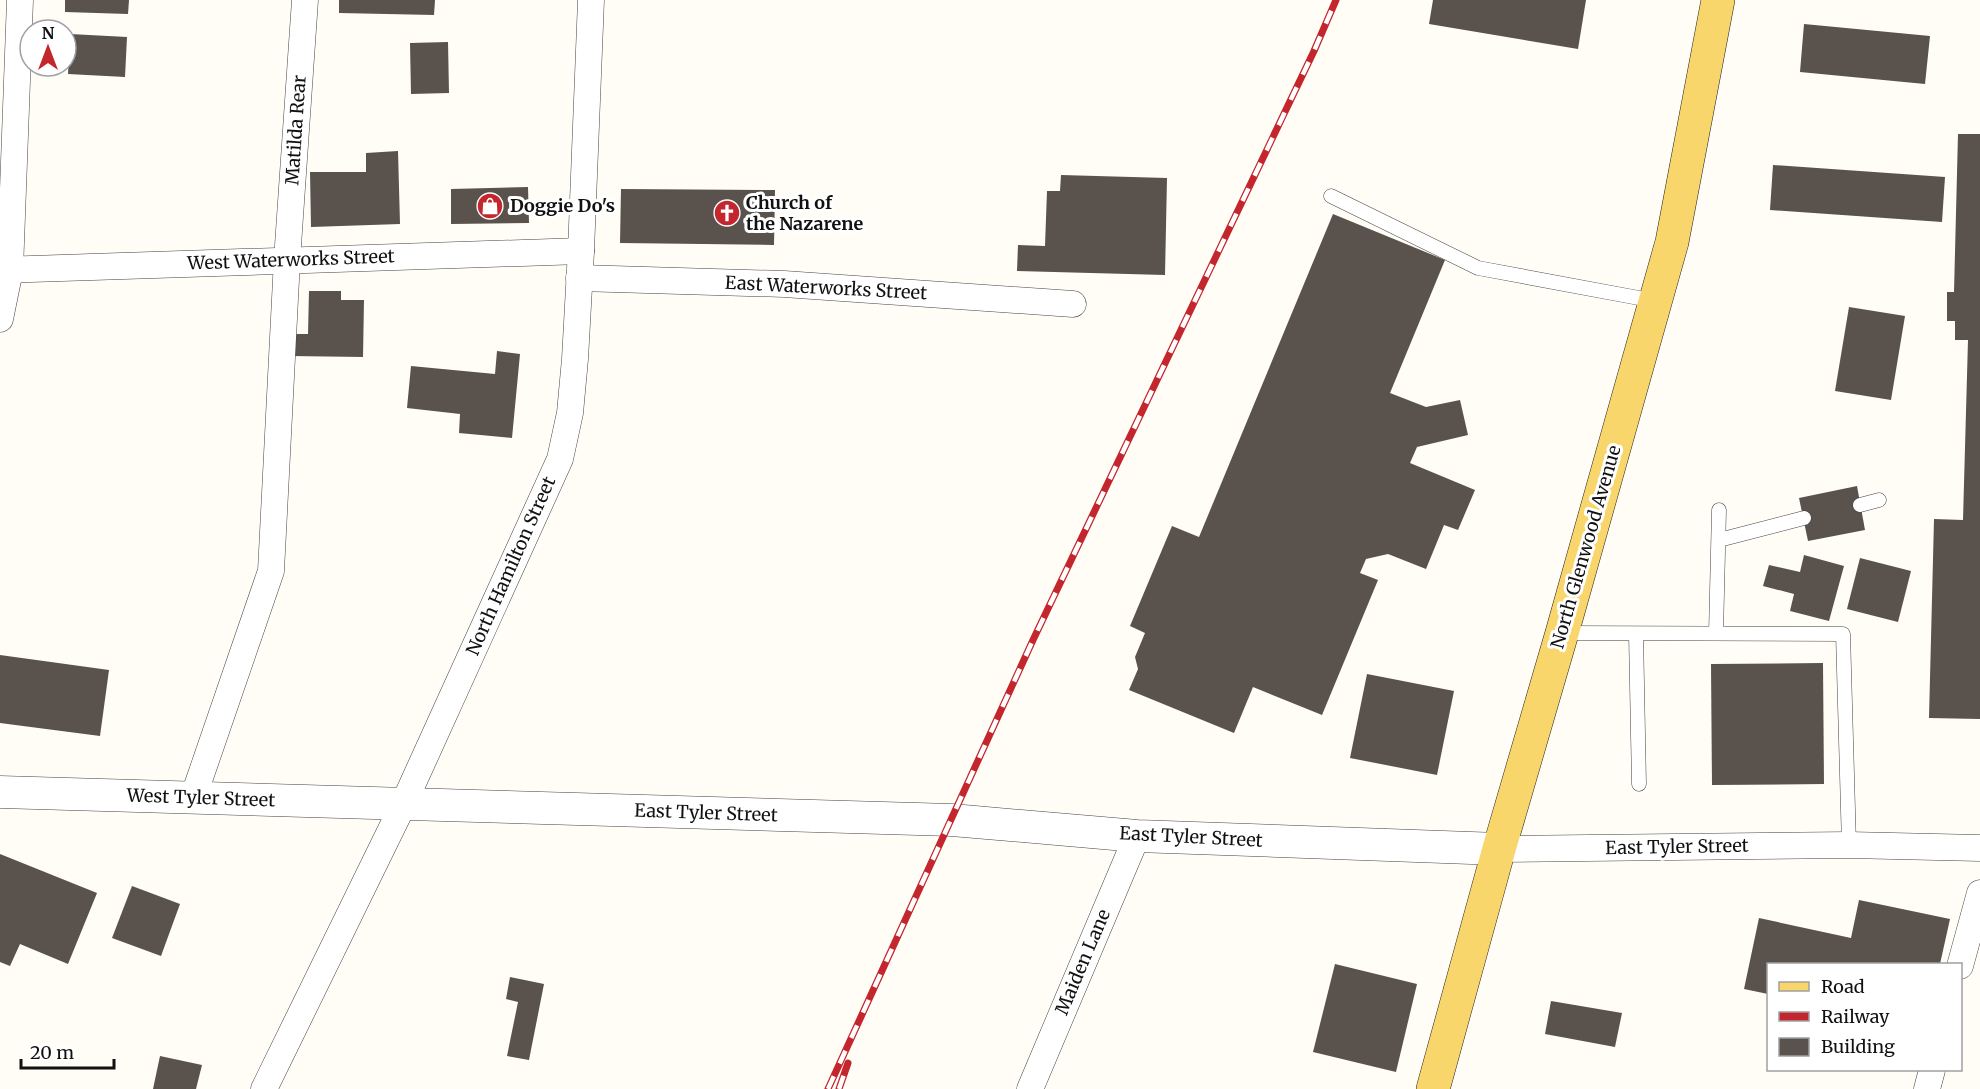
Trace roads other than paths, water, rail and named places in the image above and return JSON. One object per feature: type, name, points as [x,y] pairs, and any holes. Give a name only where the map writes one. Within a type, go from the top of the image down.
[{"type":"main road","name":"North Glenwood Avenue","points":[[1433,1089],[1672,242],[1719,0]]},
{"type":"street","points":[[0,319],[5,270],[20,0]]},
{"type":"street","name":"Matilda Rear","points":[[193,798],[271,571],[287,260],[305,0]]},
{"type":"street","name":"North Hamilton Street","points":[[264,1089],[403,805],[560,459],[570,412],[581,251],[591,0]]},
{"type":"street","name":"West Waterworks Street","points":[[5,270],[581,251]]},
{"type":"street","name":"East Waterworks Street","points":[[579,278],[784,284],[1073,304]]},
{"type":"street","name":"West Tyler Street","points":[[0,792],[403,805]]},
{"type":"street","name":"East Tyler Street","points":[[403,805],[952,820],[1137,836],[1499,849],[1849,845],[1980,848]]},
{"type":"street","name":"Maiden Lane","points":[[1030,1089],[1137,836]]},
{"type":"street","points":[[1961,963],[1980,893]]},
{"type":"street","points":[[1927,1089],[1932,1071]]},
{"type":"lane","points":[[1331,196],[1478,268],[1655,301]]},
{"type":"lane","points":[[1860,505],[1879,500]]},
{"type":"lane","points":[[1716,633],[1719,510]]},
{"type":"lane","points":[[1719,540],[1804,518]]},
{"type":"lane","points":[[1562,633],[1843,634],[1849,845]]},
{"type":"lane","points":[[1636,634],[1639,784]]},
{"type":"railway","points":[[828,1089],[1033,640],[1314,51],[1336,0]]},
{"type":"railway","points":[[839,1089],[848,1063]]},
{"type":"place","name":"Doggie Do's","points":[[490,206]]},
{"type":"place","name":"Church of the Nazarene","points":[[727,213]]}]
